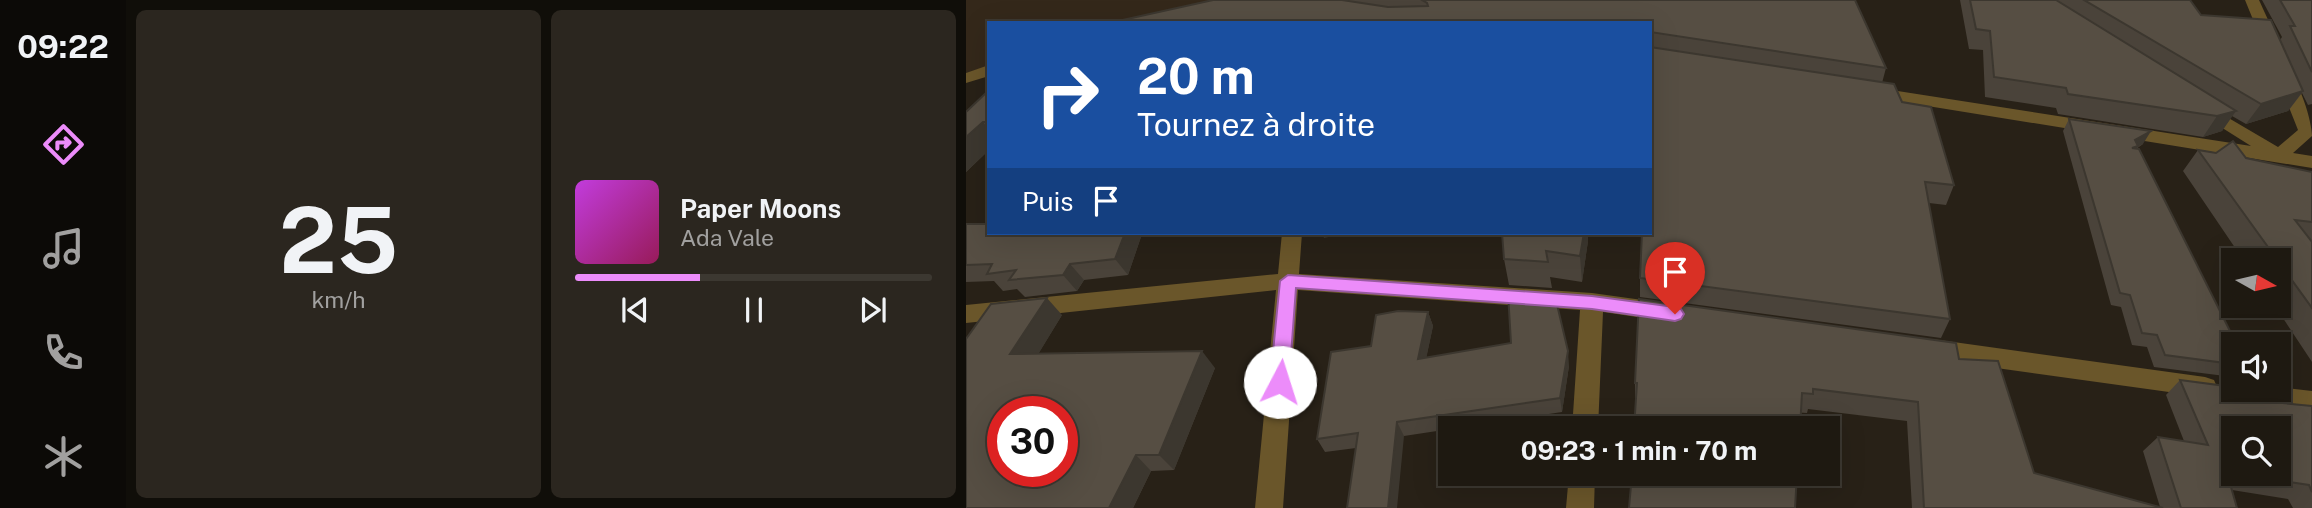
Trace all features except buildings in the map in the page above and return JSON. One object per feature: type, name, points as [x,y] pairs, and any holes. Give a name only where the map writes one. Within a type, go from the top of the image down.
[{"type":"street","points":[[2252,0],[2307,131],[2279,156]]},
{"type":"street","points":[[966,78],[987,71]]},
{"type":"street","points":[[1855,90],[2312,162]]},
{"type":"street","points":[[2188,99],[2279,156],[2304,183]]},
{"type":"street","points":[[1269,508],[1292,235]]},
{"type":"street","points":[[966,314],[1288,281],[1592,302],[1689,316]]},
{"type":"street","points":[[1586,416],[1592,302]]},
{"type":"street","points":[[1910,346],[2312,401]]},
{"type":"street","points":[[1580,508],[1581,486]]},
{"type":"shaded area","points":[[966,0],[1230,0],[1153,21],[987,21],[987,67],[966,73]]},
{"type":"route","points":[[1280,382],[1288,281],[1592,302],[1675,314]]}]
